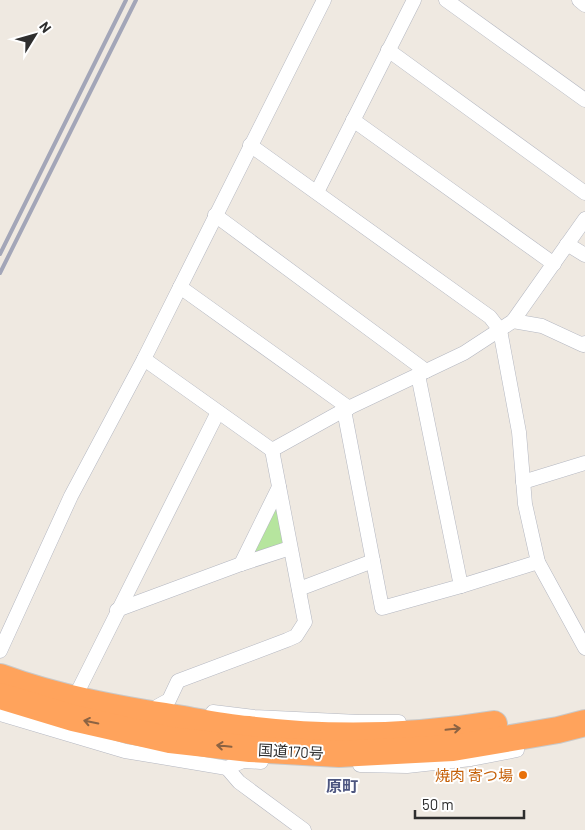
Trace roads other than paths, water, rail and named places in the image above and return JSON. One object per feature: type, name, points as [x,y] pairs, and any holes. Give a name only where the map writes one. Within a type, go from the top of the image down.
[{"type":"highway","name":"国道170号","points":[[0,677],[147,717],[248,730],[334,735],[427,732],[475,727],[554,714],[585,706]]},
{"type":"highway","name":"国道170号","points":[[0,696],[73,718],[147,717],[179,741],[250,749],[339,754],[453,748],[558,730],[585,723]]},
{"type":"street","points":[[0,651],[71,496],[144,359],[324,0]]},
{"type":"street","points":[[317,192],[414,0]]},
{"type":"street","points":[[446,0],[585,100]]},
{"type":"street","points":[[579,0],[585,5]]},
{"type":"street","points":[[388,50],[585,193]]},
{"type":"street","points":[[353,120],[554,264]]},
{"type":"street","points":[[250,145],[490,317],[500,330],[519,432],[525,504],[538,562],[585,648]]},
{"type":"street","points":[[215,215],[422,373],[461,586]]},
{"type":"street","points":[[272,450],[346,409],[464,353],[513,321],[585,219]]},
{"type":"street","points":[[567,244],[585,255]]},
{"type":"street","points":[[180,287],[346,409],[382,608],[538,562]]},
{"type":"street","points":[[513,321],[542,326],[583,345],[585,343]]},
{"type":"street","points":[[0,667],[79,689],[147,717],[169,700],[178,682],[296,636],[305,622],[272,450],[144,359]]},
{"type":"street","points":[[79,689],[218,412]]},
{"type":"street","points":[[523,482],[585,463]]},
{"type":"street","points":[[241,564],[279,487]]},
{"type":"street","points":[[117,610],[290,548]]},
{"type":"street","points":[[299,589],[373,560]]},
{"type":"street","points":[[0,714],[125,751],[227,768],[243,761],[407,766],[471,759],[519,749],[558,730]]},
{"type":"street","points":[[227,768],[239,782],[304,830]]},
{"type":"railway","points":[[0,254],[126,0]]},
{"type":"railway","points":[[0,273],[136,0]]},
{"type":"place","name":"焼肉 寄つ場","points":[[523,775]]},
{"type":"district","name":"原町","points":[[342,785]]}]
